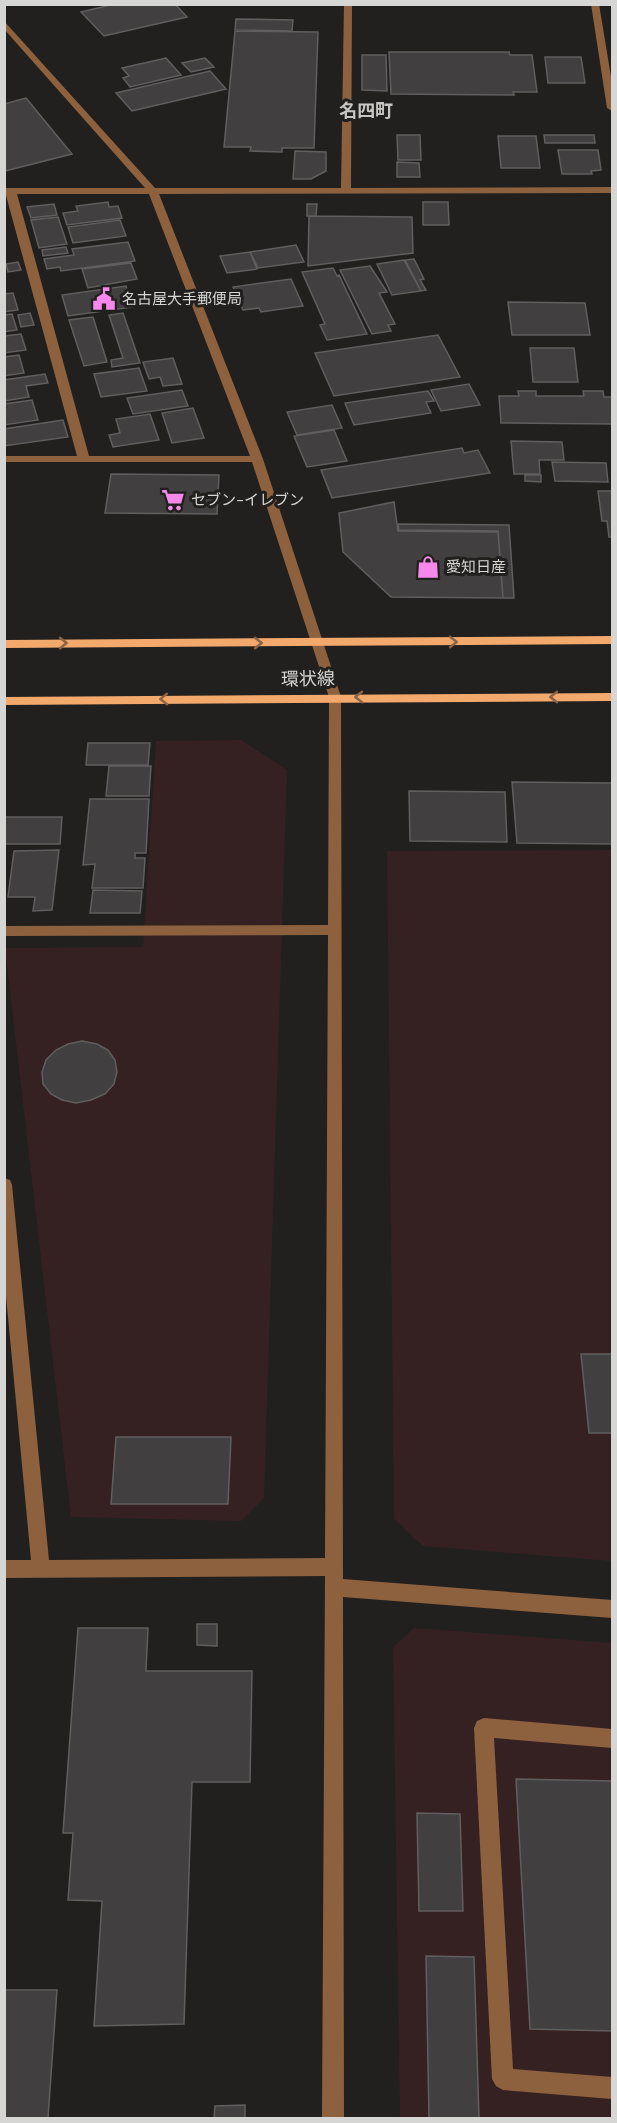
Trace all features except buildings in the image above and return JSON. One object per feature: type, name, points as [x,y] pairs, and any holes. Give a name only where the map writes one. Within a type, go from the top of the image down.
[{"type":"main road","name":"環状線","points":[[4,644],[612,640]]},
{"type":"main road","name":"環状線","points":[[4,701],[335,697],[612,697]]},
{"type":"street","points":[[346,190],[348,4]]},
{"type":"street","points":[[595,4],[612,108]]},
{"type":"street","points":[[4,23],[153,191],[256,459],[319,643],[335,697],[333,2118]]},
{"type":"street","points":[[84,459],[8,191],[612,190]]},
{"type":"street","points":[[4,459],[256,459]]},
{"type":"street","points":[[4,931],[334,930]]},
{"type":"street","points":[[4,1185],[41,1569]]},
{"type":"street","points":[[4,1569],[335,1567]]},
{"type":"street","points":[[334,1587],[612,1609]]},
{"type":"street","points":[[612,1738],[484,1728],[503,2079],[612,2088]]},
{"type":"shaded area","points":[[241,740],[287,770],[264,1498],[241,1521],[71,1517],[5,948],[143,947],[156,741]]},
{"type":"shaded area","points":[[612,850],[612,1561],[423,1546],[394,1519],[387,851]]},
{"type":"shaded area","points":[[414,1628],[612,1643],[612,2118],[400,2118],[393,1647]]},
{"type":"place","name":"名古屋大手郵便局","points":[[104,299]]},
{"type":"place","name":"セブン-イレブン","points":[[173,500]]},
{"type":"place","name":"愛知日産","points":[[428,567]]},
{"type":"district","name":"名四町","points":[[366,111]]}]
